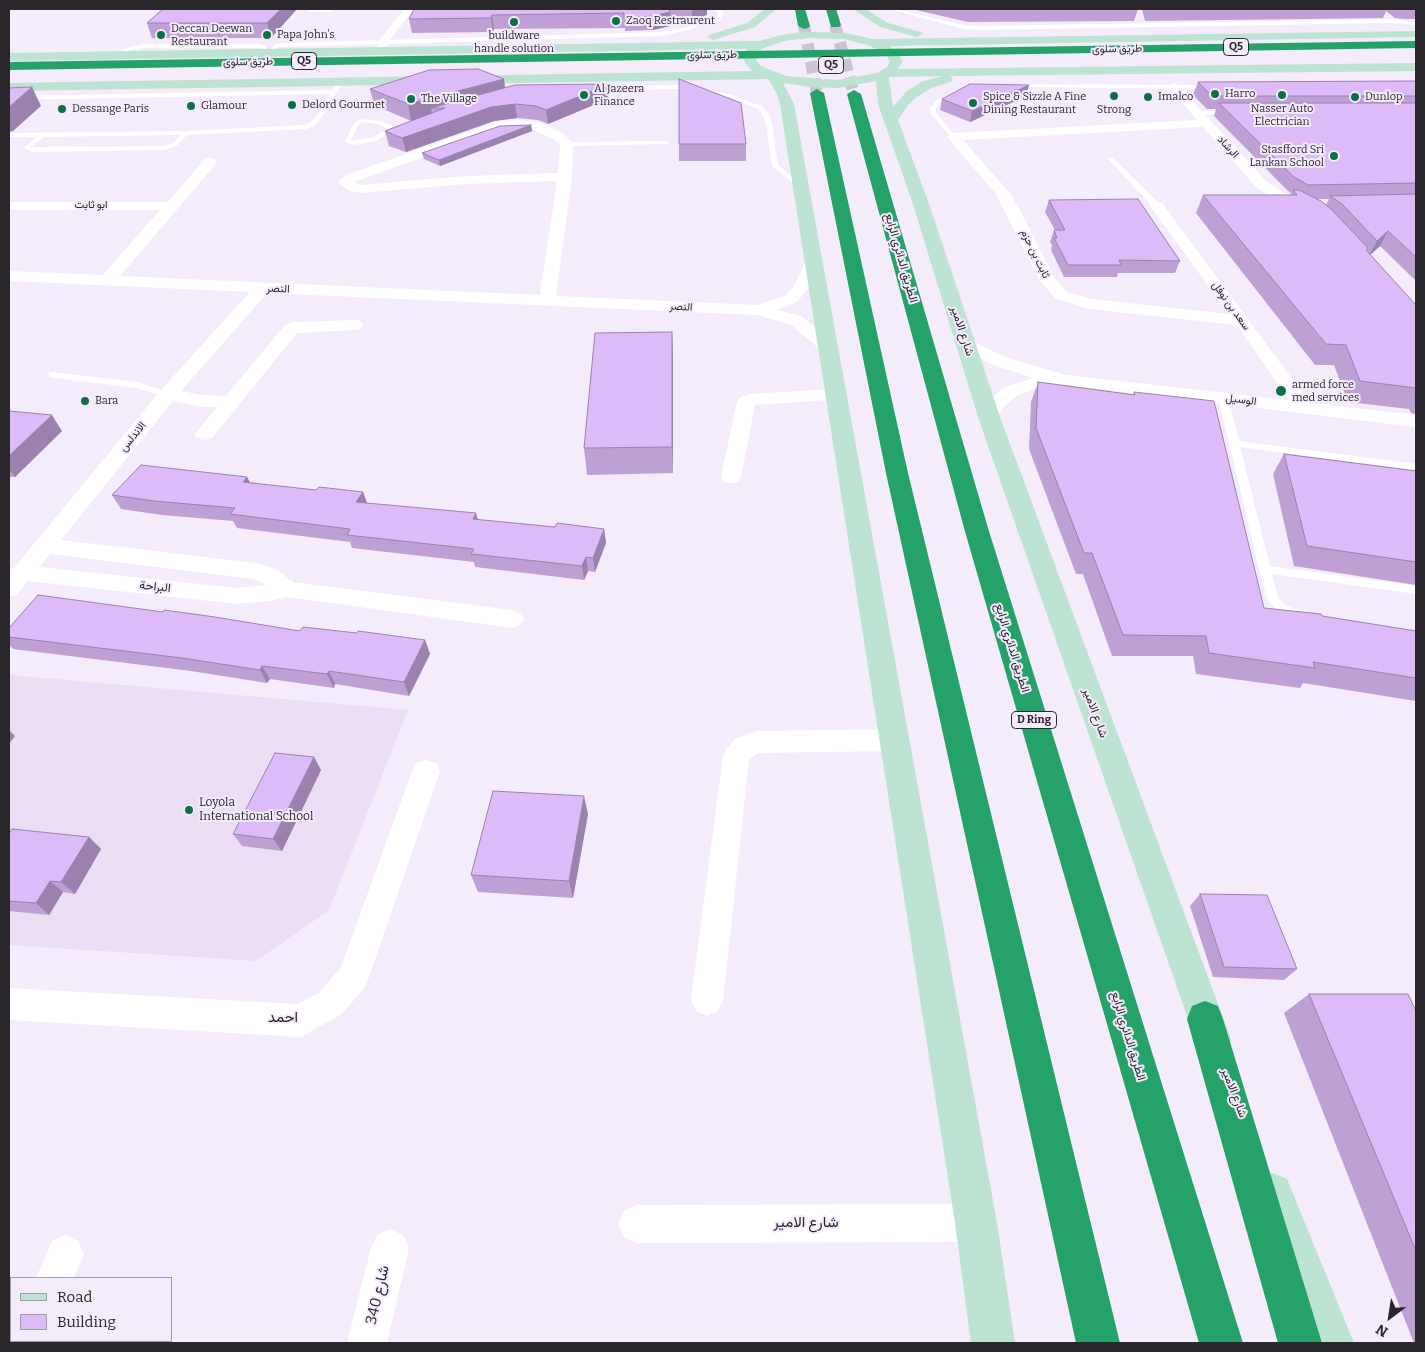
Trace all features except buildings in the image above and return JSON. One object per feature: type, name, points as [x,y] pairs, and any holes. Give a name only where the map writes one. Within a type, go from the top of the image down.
[{"type":"highway","points":[[800,9],[804,26]]},
{"type":"highway","points":[[831,9],[835,25]]},
{"type":"highway","name":"طريق سلوى","points":[[9,66],[598,67],[1056,50],[1416,44]]},
{"type":"highway","name":"طريق سلوى","points":[[9,76],[1416,57]]},
{"type":"highway","points":[[818,93],[896,472],[1098,1343]]},
{"type":"highway","name":"الطريق الدائري الرابع","points":[[854,94],[976,528],[1220,1343]]},
{"type":"highway","points":[[1206,1019],[1300,1343]]},
{"type":"main road","points":[[771,9],[773,27],[766,42],[752,50],[749,56],[750,63],[771,76],[784,94],[788,114],[976,1222],[993,1343]]},
{"type":"main road","points":[[648,47],[730,33],[756,22],[771,9]]},
{"type":"main road","points":[[854,9],[859,26],[871,42],[883,47],[894,56],[896,62],[893,68],[884,74]]},
{"type":"main road","points":[[858,9],[878,22],[902,31],[937,36],[1011,41]]},
{"type":"main road","name":"طريق سلوى","points":[[9,58],[268,52],[382,46],[648,47],[766,42],[794,36],[819,35],[845,36],[871,42],[1416,34]]},
{"type":"main road","points":[[993,41],[970,48],[968,56],[971,60],[987,67],[1010,72]]},
{"type":"main road","points":[[648,47],[671,51],[689,61],[690,65],[683,71],[663,76]]},
{"type":"main road","name":"طريق سلوى","points":[[9,87],[158,84],[338,86],[530,82],[598,67],[663,76],[771,76],[796,82],[830,84],[862,81],[884,74],[1416,67]]},
{"type":"main road","points":[[598,67],[613,80],[691,80],[724,84],[757,93],[788,114]]},
{"type":"main road","points":[[891,120],[907,98],[921,87],[983,72]]},
{"type":"main road","name":"شارع الامير","points":[[884,74],[882,90],[891,120],[989,416],[1206,1019],[1332,1343]]},
{"type":"main road","points":[[769,123],[788,114]]},
{"type":"street","points":[[311,9],[331,9]]},
{"type":"street","points":[[382,46],[409,9]]},
{"type":"street","name":"الرشاد","points":[[1174,87],[1262,185],[1276,195],[1319,210]]},
{"type":"street","points":[[953,137],[1202,118]]},
{"type":"street","points":[[547,300],[565,177],[567,144],[558,136],[534,125],[498,126],[345,182],[354,188],[361,189],[466,180],[565,177]]},
{"type":"street","name":"ثابت بن حزم","points":[[953,137],[1002,192],[1012,208],[1048,282],[1061,295],[1088,304],[1242,321]]},
{"type":"street","points":[[108,280],[210,162]]},
{"type":"street","name":"ابو ثابت","points":[[9,206],[172,206]]},
{"type":"street","name":"سعد بن نوفل","points":[[1157,206],[1303,407]]},
{"type":"street","name":"النصر","points":[[756,310],[781,304],[791,299],[801,288],[813,261]]},
{"type":"street","name":"النصر","points":[[9,276],[261,289],[756,310],[796,320],[828,347]]},
{"type":"street","name":"الاندلس","points":[[16,581],[168,394],[261,289]]},
{"type":"street","points":[[204,434],[291,329],[298,326],[354,325]]},
{"type":"street","name":"الوسيل","points":[[966,343],[1013,366],[1066,380],[1416,421]]},
{"type":"street","name":"الوسيل","points":[[989,416],[993,407],[1009,392],[1034,383],[1066,380]]},
{"type":"street","points":[[168,394],[203,401],[231,402]]},
{"type":"street","points":[[731,477],[746,402],[749,400],[836,395]]},
{"type":"street","name":"البراحة","points":[[45,546],[256,571],[268,575],[287,589]]},
{"type":"street","points":[[141,586],[161,559]]},
{"type":"street","name":"البراحة","points":[[16,581],[141,586],[237,596],[262,595],[287,589],[512,619]]},
{"type":"street","points":[[707,1000],[736,756],[744,747],[756,742],[893,740]]},
{"type":"street","name":"احمد","points":[[9,1004],[301,1020],[331,1003],[353,977],[426,771]]},
{"type":"street","name":"شارع الامير","points":[[637,1224],[976,1222]]},
{"type":"street","name":"شارع 340","points":[[367,1343],[390,1248]]},
{"type":"lane","points":[[382,46],[661,34],[686,29],[719,18],[721,12],[718,9]]},
{"type":"lane","points":[[892,9],[962,27],[977,28],[1394,21],[1416,24]]},
{"type":"lane","points":[[1382,13],[1394,21]]},
{"type":"lane","name":"طريق سلوى","points":[[9,91],[116,89],[158,84]]},
{"type":"lane","points":[[9,98],[338,86]]},
{"type":"lane","points":[[9,135],[185,133],[306,127],[318,120],[338,86]]},
{"type":"lane","points":[[1000,86],[1223,87]]},
{"type":"lane","points":[[588,88],[676,87],[699,89],[727,96],[760,108],[766,114],[769,123],[775,166],[800,185]]},
{"type":"lane","name":"ثابت بن حزم","points":[[953,137],[933,113],[933,108],[944,99],[962,92]]},
{"type":"lane","points":[[1202,118],[1237,113]]},
{"type":"lane","points":[[392,130],[389,126],[379,122],[362,120],[357,122],[346,139],[350,143],[360,143],[378,138],[401,127]]},
{"type":"lane","points":[[42,135],[27,148],[32,150],[165,148],[176,144],[185,133]]},
{"type":"lane","points":[[567,144],[666,143]]},
{"type":"lane","points":[[1111,159],[1157,206]]},
{"type":"lane","points":[[52,375],[137,385],[168,394]]},
{"type":"lane","points":[[1223,398],[1273,599],[1280,607],[1293,613],[1312,616]]},
{"type":"lane","points":[[1234,443],[1416,467]]},
{"type":"lane","points":[[1265,569],[1416,590]]},
{"type":"shaded area","name":"Loyola International School","points":[[9,675],[408,710],[329,910],[256,961],[9,945]]},
{"type":"tunnel","points":[[835,25],[854,94]]},
{"type":"tunnel","points":[[804,26],[817,93]]},
{"type":"place","name":"Zaoq Restraurent","points":[[616,21]]},
{"type":"place","name":"buildware handle solution","points":[[514,22]]},
{"type":"place","name":"Deccan Deewan Restaurant","points":[[161,35]]},
{"type":"place","name":"Papa John's","points":[[267,35]]},
{"type":"place","name":"Harro","points":[[1215,94]]},
{"type":"place","name":"Al Jazeera Finance","points":[[584,95]]},
{"type":"place","name":"Nasser Auto Electrician","points":[[1282,95]]},
{"type":"place","name":"Strong","points":[[1114,96]]},
{"type":"place","name":"Imalco","points":[[1148,97]]},
{"type":"place","name":"Dunlop","points":[[1355,97]]},
{"type":"place","name":"The Village","points":[[411,99]]},
{"type":"place","name":"Spice & Sizzle A Fine Dining Restaurant","points":[[973,103]]},
{"type":"place","name":"Delord Gourmet","points":[[292,105]]},
{"type":"place","name":"Glamour","points":[[191,106]]},
{"type":"place","name":"Dessange Paris","points":[[62,109]]},
{"type":"place","name":"Stasfford Sri Lankan School","points":[[1334,156]]},
{"type":"place","name":"armed force med services","points":[[1281,391]]},
{"type":"place","name":"Bara","points":[[85,401]]},
{"type":"place","name":"Loyola International School","points":[[189,810]]}]
